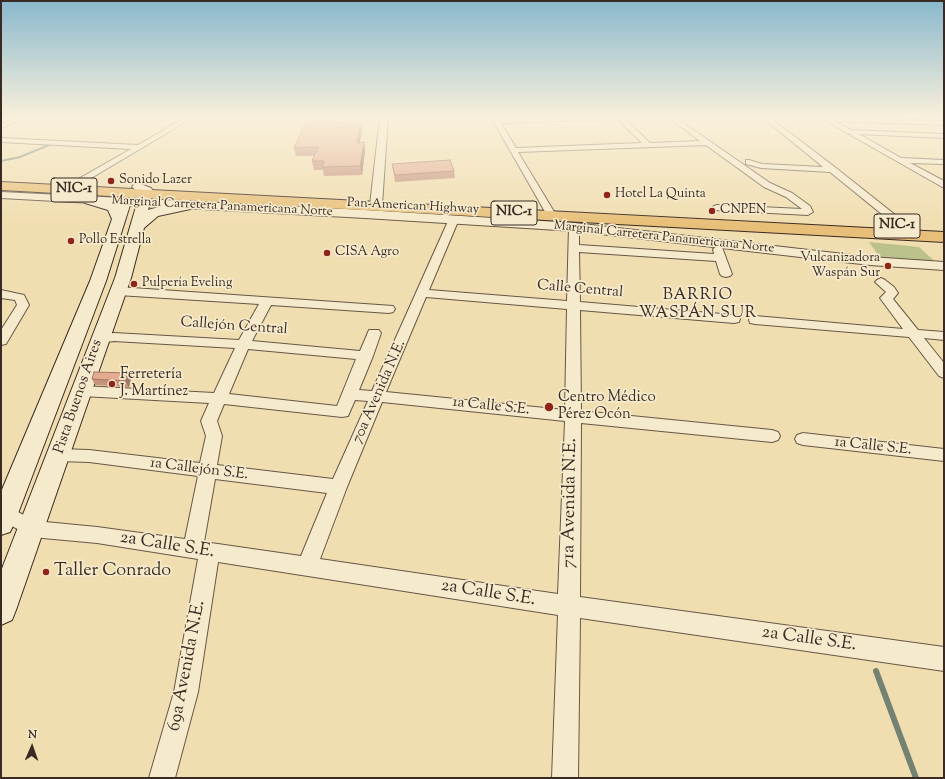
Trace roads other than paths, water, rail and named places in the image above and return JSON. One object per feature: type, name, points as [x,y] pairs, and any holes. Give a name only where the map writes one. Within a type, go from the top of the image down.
[{"type":"highway","name":"Pan-American Highway","points":[[1,180],[76,184],[143,194],[160,192],[244,196],[290,195],[376,202]]},
{"type":"highway","name":"Pan-American Highway","points":[[1,186],[143,194],[376,202],[846,227],[908,231],[944,237]]},
{"type":"highway","points":[[90,200],[143,194]]},
{"type":"highway","points":[[128,223],[143,194]]},
{"type":"highway","name":"Pan-American Highway","points":[[908,231],[944,228]]},
{"type":"main road","name":"Pista Buenos Aires","points":[[3,516],[98,281],[110,245],[128,223],[143,194]]},
{"type":"main road","points":[[90,200],[113,208],[128,223],[144,219],[153,213],[166,209],[190,204]]},
{"type":"main road","name":"Pista Buenos Aires","points":[[1,610],[82,391],[99,339],[118,291],[128,223]]},
{"type":"street","points":[[76,184],[129,153]]},
{"type":"street","points":[[376,202],[381,153]]},
{"type":"street","points":[[517,153],[550,211]]},
{"type":"street","points":[[717,208],[808,212],[807,208],[789,195],[767,185],[723,153]]},
{"type":"street","points":[[812,153],[908,231]]},
{"type":"street","points":[[886,153],[944,185]]},
{"type":"street","points":[[898,160],[944,162]]},
{"type":"street","points":[[749,162],[761,166],[833,170]]},
{"type":"street","name":"Marginal Carretera Panamericana Norte","points":[[143,194],[190,204],[574,227],[874,262],[944,266]]},
{"type":"street","name":"Marginal Carretera Panamericana Norte","points":[[1,195],[90,200]]},
{"type":"street","name":"70a Avenida N.E.","points":[[307,566],[338,487],[423,294],[454,219]]},
{"type":"street","name":"71a Avenida N.E.","points":[[565,778],[570,606],[574,227]]},
{"type":"street","points":[[716,243],[726,274]]},
{"type":"street","points":[[574,248],[721,258]]},
{"type":"street","points":[[881,282],[890,290],[892,294],[886,298],[912,334],[944,373]]},
{"type":"street","points":[[118,291],[389,309]]},
{"type":"street","points":[[1,294],[20,298],[23,305],[1,341]]},
{"type":"street","name":"Calle Central","points":[[423,294],[734,319]]},
{"type":"street","name":"69a Avenida N.E.","points":[[162,778],[186,692],[214,436],[209,421],[243,344],[266,301]]},
{"type":"street","points":[[755,320],[944,336]]},
{"type":"street","points":[[82,391],[219,398],[342,412],[366,356],[374,333]]},
{"type":"street","name":"Callejón Central","points":[[99,339],[114,337],[243,344],[366,356]]},
{"type":"street","name":"1a Calle S.E.","points":[[350,394],[772,436]]},
{"type":"street","name":"1a Calle S.E.","points":[[803,439],[944,455]]},
{"type":"street","name":"1a Callejón S.E.","points":[[59,454],[90,456],[338,487]]},
{"type":"street","points":[[3,516],[32,529]]},
{"type":"street","name":"2a Calle S.E.","points":[[32,529],[97,535],[570,606],[944,659]]},
{"type":"waterway","points":[[1,161],[29,153]]},
{"type":"waterway","points":[[876,671],[916,778]]},
{"type":"place","name":"Sonido Lazer","points":[[111,181]]},
{"type":"place","name":"Hotel La Quinta","points":[[607,195]]},
{"type":"place","name":"CNPEN","points":[[712,211]]},
{"type":"place","name":"Pollo Estrella","points":[[71,241]]},
{"type":"place","name":"CISA Agro","points":[[327,253]]},
{"type":"place","name":"Vulcanizadora Waspán Sur","points":[[888,266]]},
{"type":"place","name":"Pulpería Eveling","points":[[134,284]]},
{"type":"place","name":"Ferretería J. Martínez","points":[[112,384]]},
{"type":"place","name":"Centro Médico Pérez Ocón","points":[[549,407]]},
{"type":"place","name":"Taller Conrado","points":[[46,572]]},
{"type":"district","name":"BARRIO WASPÁN SUR","points":[[698,305]]}]
